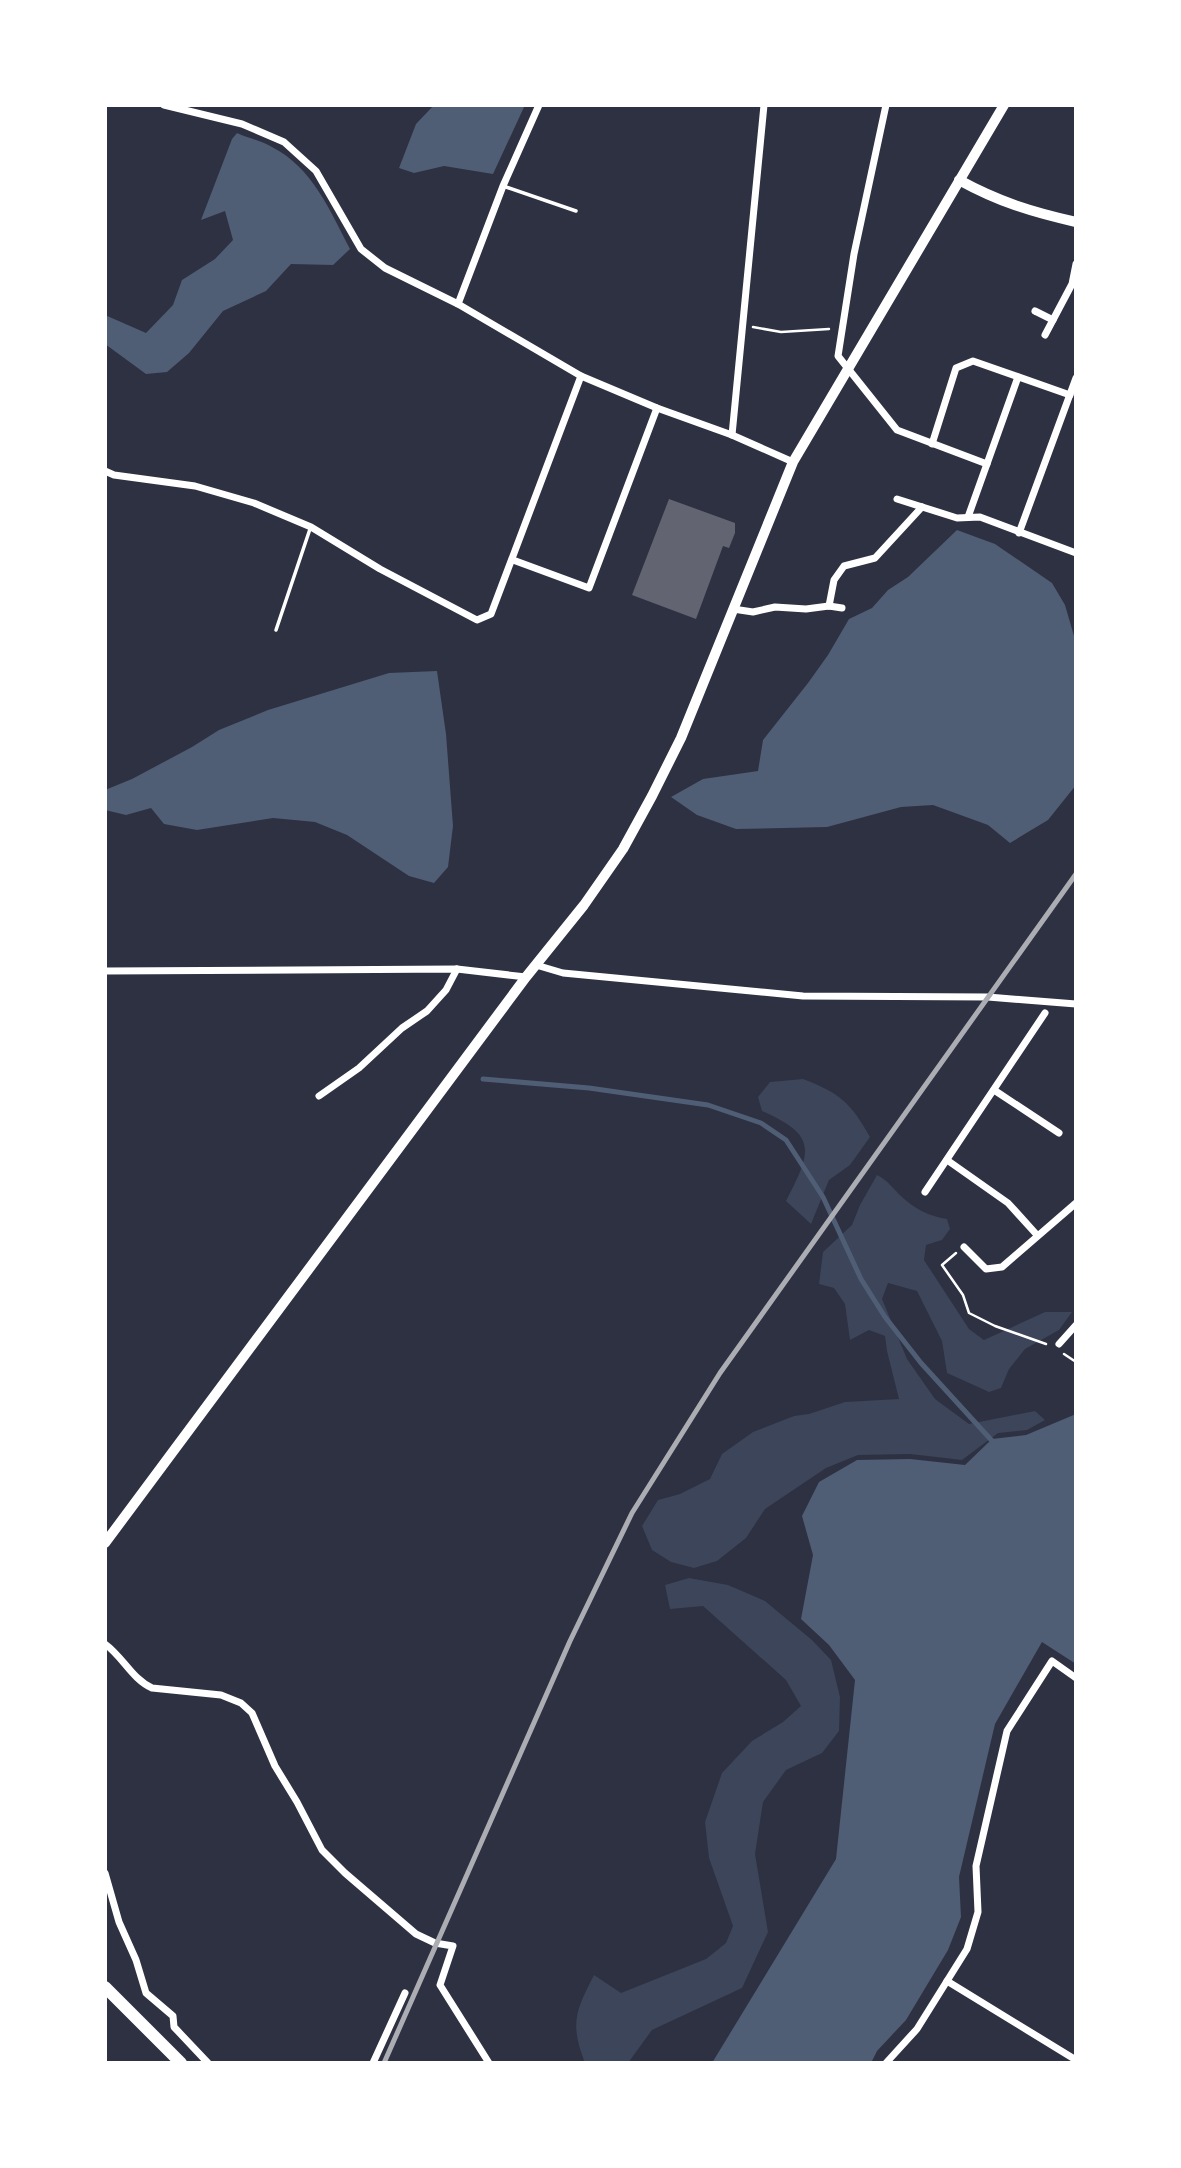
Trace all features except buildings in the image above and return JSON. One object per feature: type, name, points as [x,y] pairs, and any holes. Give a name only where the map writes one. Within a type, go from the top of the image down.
[{"type":"main road","points":[[105,1542],[526,976],[592,894],[622,849],[681,738],[793,462],[1004,105]]},
{"type":"main road","points":[[105,1987],[181,2063]]},
{"type":"street","points":[[164,105],[242,124],[284,142],[316,170],[361,249],[385,268],[458,304],[581,376],[793,462]]},
{"type":"street","points":[[458,304],[503,186],[539,105]]},
{"type":"street","points":[[732,435],[764,105]]},
{"type":"street","points":[[886,105],[854,254],[838,356],[897,430],[987,464]]},
{"type":"street","points":[[959,180],[1021,209],[1076,222]]},
{"type":"street","points":[[1045,335],[1072,284],[1076,264]]},
{"type":"street","points":[[1035,311],[1053,320]]},
{"type":"street","points":[[932,444],[956,369],[973,361],[1070,395]]},
{"type":"street","points":[[105,471],[114,475],[195,486],[254,503],[311,527],[380,569],[477,620],[491,614],[581,376]]},
{"type":"street","points":[[968,517],[1018,377]]},
{"type":"street","points":[[1019,533],[1076,378]]},
{"type":"street","points":[[513,560],[589,588],[657,408]]},
{"type":"street","points":[[897,499],[957,518],[980,517],[1074,552],[1076,542]]},
{"type":"street","points":[[829,606],[834,580],[844,566],[875,558],[922,507]]},
{"type":"street","points":[[733,609],[753,612],[775,607],[842,608]]},
{"type":"street","points":[[536,965],[564,973],[803,996],[988,997],[1076,1004]]},
{"type":"street","points":[[105,971],[457,969],[526,976]]},
{"type":"street","points":[[319,1096],[359,1068],[402,1028],[427,1011],[446,990],[457,969]]},
{"type":"street","points":[[925,1192],[1045,1013]]},
{"type":"street","points":[[994,1090],[1059,1133]]},
{"type":"street","points":[[947,1160],[1008,1203],[1037,1235]]},
{"type":"street","points":[[964,1247],[986,1269],[1002,1267],[1076,1202]]},
{"type":"street","points":[[1059,1344],[1076,1325]]},
{"type":"street","points":[[105,1644],[118,1653],[142,1684],[152,1688],[221,1695],[241,1703],[252,1713],[275,1766],[322,1850],[416,1934],[435,1943],[453,1946],[440,1985],[489,2063]]},
{"type":"street","points":[[887,2063],[917,2029],[967,1949],[978,1912],[976,1866],[1007,1731],[1052,1661],[1076,1678]]},
{"type":"street","points":[[105,1873],[119,1922],[136,1960],[146,1993],[173,2016],[174,2027],[208,2063]]},
{"type":"street","points":[[947,1981],[1076,2060]]},
{"type":"street","points":[[373,2063],[405,1993]]},
{"type":"lane","points":[[503,186],[576,211]]},
{"type":"lane","points":[[276,630],[311,527]]},
{"type":"path","points":[[742,326],[781,332],[843,328]]},
{"type":"path","points":[[964,1247],[942,1265],[963,1295],[969,1313],[995,1326],[1046,1343],[1076,1362]]},
{"type":"shaded area","points":[[434,105],[525,105],[493,174],[444,166],[414,173],[399,168],[416,124]]},
{"type":"shaded area","points":[[237,133],[272,147],[299,166],[319,192],[350,249],[333,265],[291,264],[266,291],[223,311],[189,353],[167,372],[146,374],[105,344],[105,315],[146,333],[173,305],[182,280],[215,259],[233,240],[225,211],[201,220],[232,139]]},
{"type":"shaded area","points":[[957,530],[995,544],[1052,583],[1065,605],[1074,636],[1076,660],[1076,785],[1048,820],[1010,843],[988,825],[933,805],[901,807],[827,827],[736,829],[697,815],[671,797],[703,779],[758,771],[763,740],[828,655],[849,619],[872,608],[888,590],[908,577]]},
{"type":"shaded area","points":[[437,671],[446,734],[453,826],[448,867],[434,883],[409,876],[347,835],[315,822],[273,818],[197,830],[164,824],[151,808],[126,815],[105,810],[105,790],[132,779],[219,730],[268,710],[389,673]]},
{"type":"shaded area","points":[[803,1079],[843,1100],[870,1137],[850,1165],[829,1180],[811,1224],[786,1201],[801,1170],[805,1147],[793,1129],[762,1111],[758,1097],[770,1082]]},
{"type":"shaded area","points":[[877,1175],[917,1208],[947,1219],[950,1229],[942,1240],[926,1245],[924,1260],[969,1329],[984,1340],[1045,1312],[1072,1312],[1059,1330],[1025,1349],[1009,1369],[1001,1388],[989,1392],[947,1373],[942,1341],[917,1291],[888,1283],[882,1299],[907,1359],[935,1399],[969,1424],[1035,1411],[1045,1420],[1027,1430],[998,1433],[962,1460],[910,1454],[858,1455],[826,1468],[765,1509],[746,1538],[717,1561],[694,1568],[671,1562],[652,1550],[642,1526],[658,1500],[680,1494],[710,1479],[722,1454],[753,1432],[794,1416],[845,1402],[899,1399],[885,1336],[869,1330],[850,1340],[845,1304],[834,1288],[819,1284],[823,1252],[852,1225]]},
{"type":"shaded area","points":[[1076,1414],[1076,1664],[1042,1642],[995,1724],[959,1877],[961,1917],[948,1950],[906,2020],[877,2051],[871,2063],[712,2063],[836,1859],[855,1680],[829,1645],[801,1619],[813,1555],[802,1516],[819,1482],[857,1460],[910,1459],[965,1465],[992,1439],[1026,1435]]},
{"type":"shaded area","points":[[689,1578],[728,1585],[765,1601],[812,1640],[831,1660],[840,1697],[839,1731],[822,1753],[786,1770],[763,1802],[755,1854],[768,1932],[742,1988],[652,2030],[628,2063],[585,2063],[577,2038],[577,2018],[582,1999],[594,1975],[621,1993],[706,1959],[726,1943],[733,1926],[709,1858],[705,1822],[722,1773],[752,1741],[783,1722],[801,1706],[786,1680],[703,1606],[670,1609],[665,1585]]},
{"type":"waterway","points":[[483,1079],[589,1088],[708,1105],[761,1123],[786,1140],[823,1197],[861,1279],[885,1317],[921,1363],[994,1443]]},
{"type":"railway","points":[[384,2063],[570,1641],[632,1513],[720,1373],[1076,874]]}]
